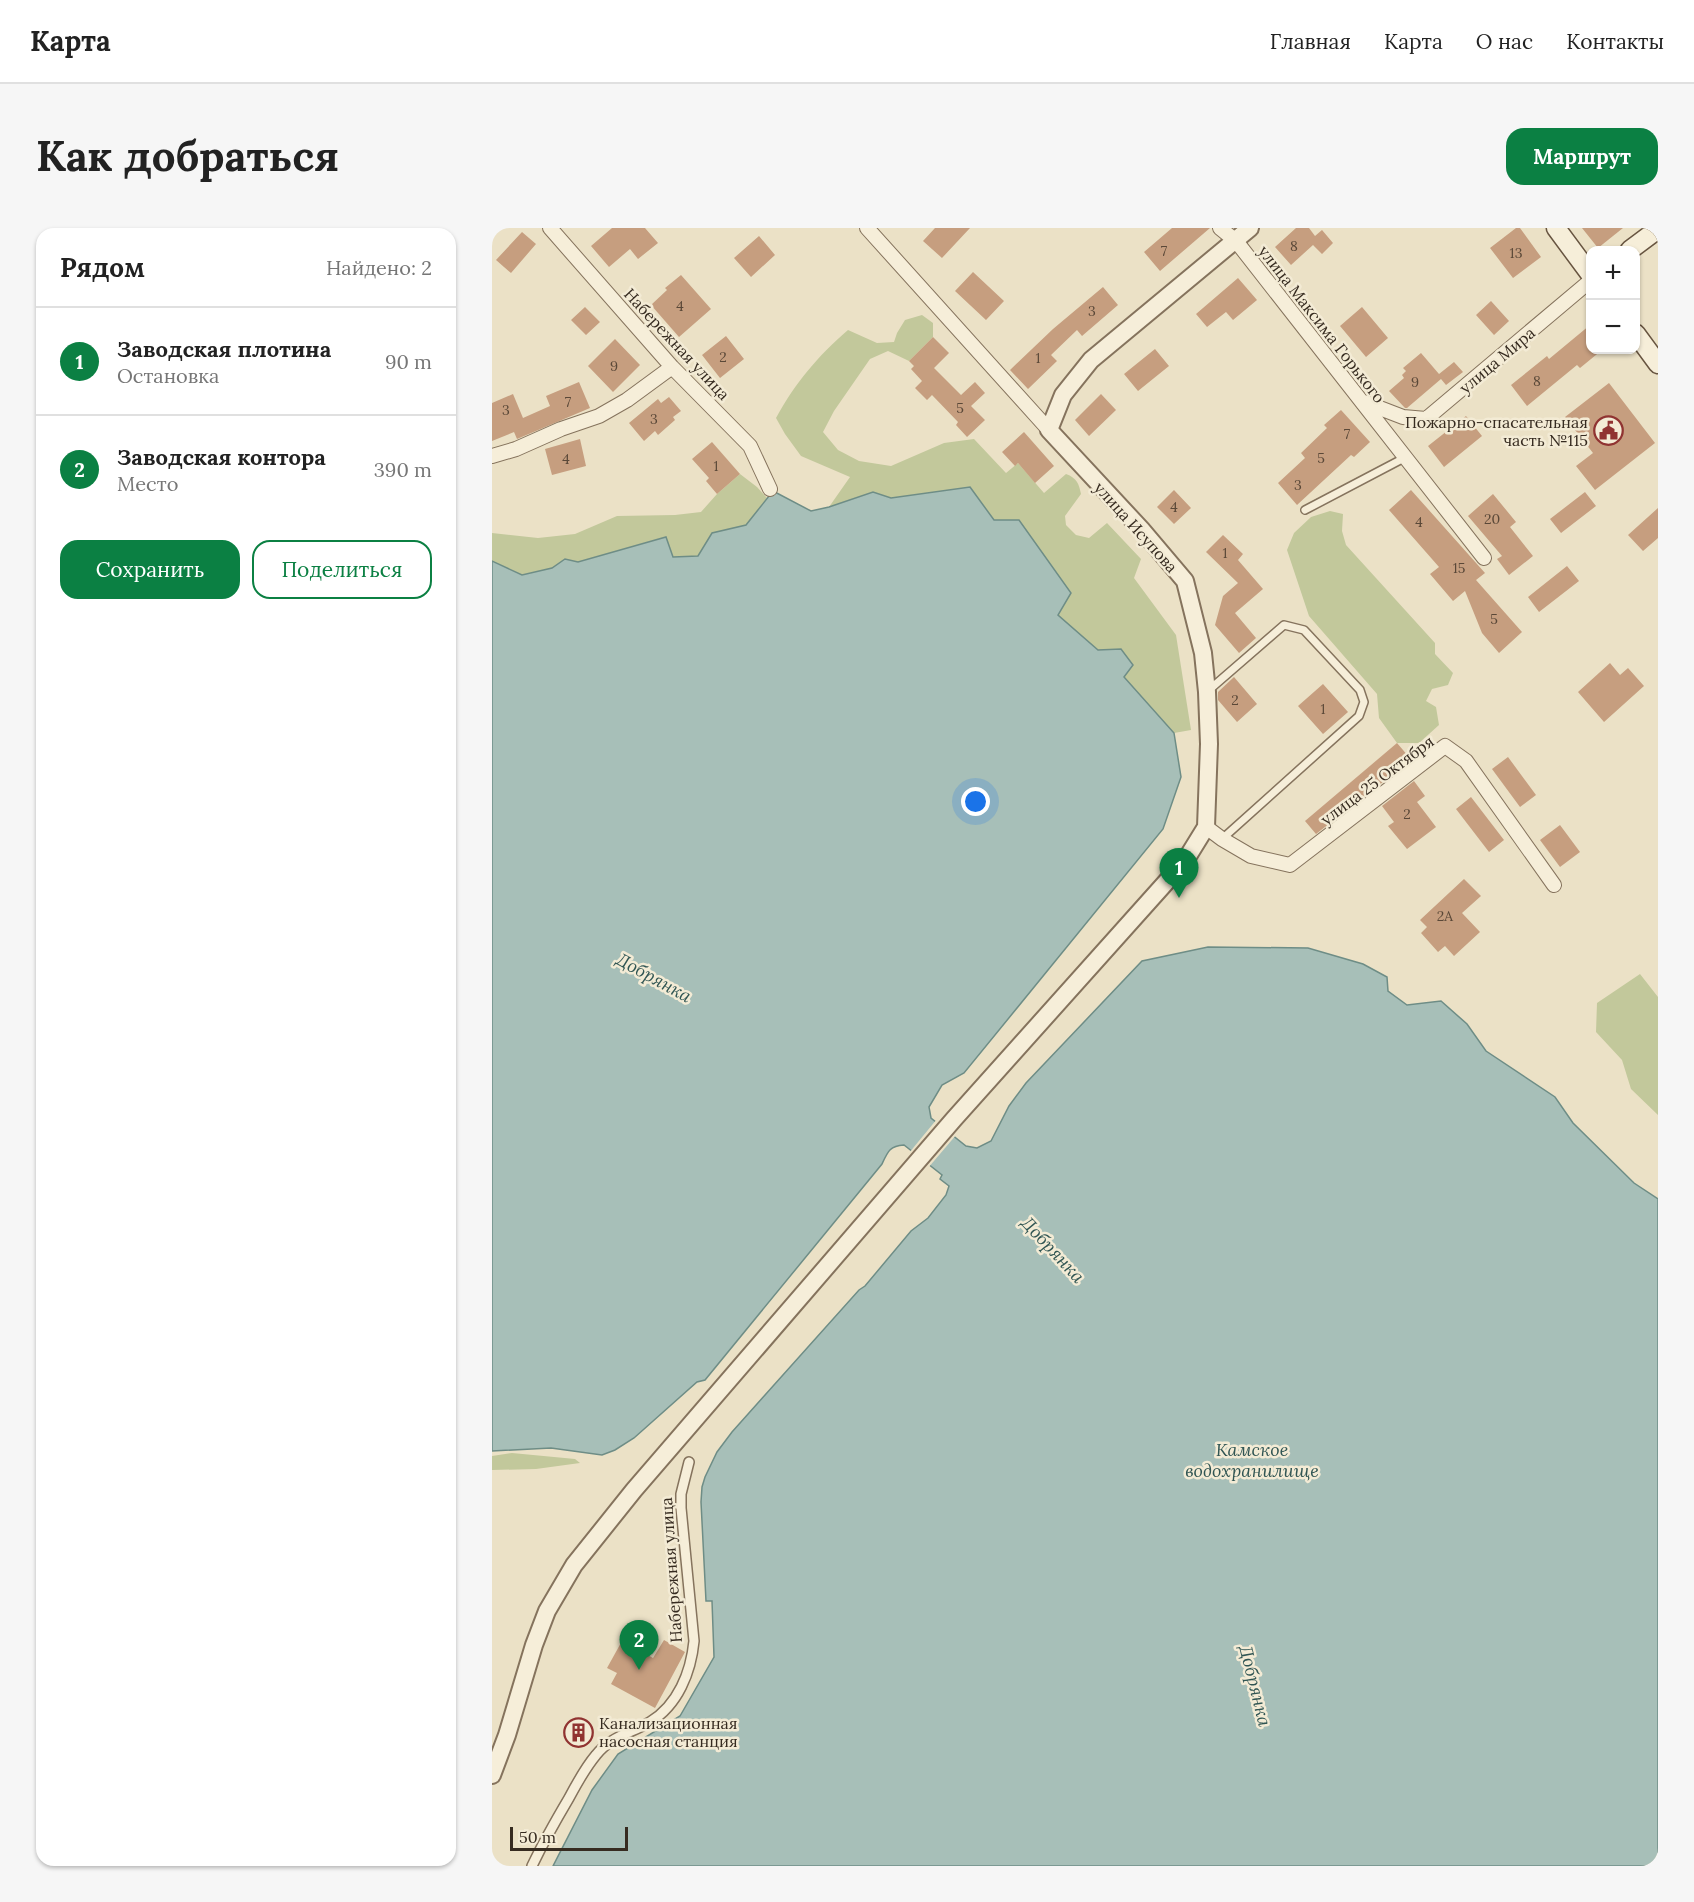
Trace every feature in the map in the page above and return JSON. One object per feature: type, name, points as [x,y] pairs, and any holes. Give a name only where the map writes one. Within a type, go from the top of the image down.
[{"type":"main road","points":[[1556,228],[1586,269]]},
{"type":"main road","points":[[1635,246],[1658,229]]},
{"type":"main road","points":[[1640,341],[1658,364]]},
{"type":"street","name":"Набережная улица","points":[[550,228],[672,367],[750,446],[770,489]]},
{"type":"street","name":"улица Исупова","points":[[492,1775],[547,1611],[574,1565],[634,1490],[954,1119],[1185,861],[1206,827],[1209,744],[1207,692],[1203,653],[1185,581],[1141,529],[867,228]]},
{"type":"street","name":"улица Максима Горького","points":[[1220,228],[1236,241],[1484,558]]},
{"type":"street","points":[[1049,430],[1063,395],[1091,360],[1250,228]]},
{"type":"street","name":"улица Мира","points":[[1362,402],[1403,417],[1426,419],[1586,284]]},
{"type":"street","points":[[492,456],[599,416],[627,400],[672,367]]},
{"type":"street","name":"улица 25 Октября","points":[[1206,827],[1251,856],[1290,865],[1445,746],[1466,761],[1554,885]]},
{"type":"street","name":"Набережная улица","points":[[532,1866],[579,1781],[597,1754],[608,1743],[649,1723],[659,1715],[678,1694],[686,1678],[692,1661],[694,1641],[681,1494],[689,1462]]},
{"type":"lane","points":[[1305,510],[1406,457]]},
{"type":"lane","points":[[1207,692],[1284,626],[1304,630],[1360,690],[1364,702],[1359,716],[1222,838]]},
{"type":"green space","points":[[922,315],[933,323],[933,337],[909,361],[888,351],[870,359],[834,411],[823,432],[838,450],[859,461],[891,466],[944,443],[974,439],[1006,473],[1018,463],[1044,493],[1066,474],[1073,477],[1081,494],[1065,516],[1066,525],[1076,535],[1089,538],[1107,523],[1141,559],[1134,578],[1176,635],[1191,730],[1174,733],[1124,677],[1133,665],[1098,650],[1057,615],[970,487],[891,498],[873,492],[829,507],[850,477],[801,456],[776,418],[808,371],[848,330],[877,343],[894,342],[905,320]]},
{"type":"green space","points":[[740,474],[767,498],[746,525],[712,533],[698,556],[673,557],[665,537],[578,562],[565,559],[552,568],[521,575],[492,561],[492,533],[538,538],[575,534],[617,516],[701,512]]},
{"type":"green space","points":[[1330,511],[1343,514],[1342,531],[1346,545],[1435,643],[1435,654],[1453,673],[1448,685],[1432,689],[1426,701],[1436,707],[1439,725],[1419,743],[1397,743],[1379,718],[1377,694],[1309,616],[1287,550],[1294,533],[1311,517]]},
{"type":"green space","points":[[1640,974],[1658,997],[1658,1115],[1631,1089],[1622,1060],[1596,1032],[1597,1003]]},
{"type":"green space","points":[[512,1453],[575,1459],[580,1463],[536,1469],[492,1470],[492,1456]]},
{"type":"water","name":"Камское водохранилище","points":[[970,487],[994,520],[1019,520],[1071,593],[1058,615],[1098,650],[1121,649],[1133,665],[1124,677],[1174,733],[1181,777],[1163,829],[964,1073],[942,1085],[929,1107],[931,1118],[966,1146],[977,1148],[991,1141],[1009,1106],[1026,1083],[1142,961],[1208,947],[1308,948],[1363,964],[1387,977],[1388,991],[1407,1005],[1441,1001],[1467,1024],[1486,1051],[1555,1097],[1573,1123],[1634,1183],[1658,1199],[1658,1866],[553,1866],[592,1790],[618,1754],[680,1716],[714,1657],[712,1601],[706,1601],[701,1502],[705,1477],[717,1452],[732,1432],[865,1286],[911,1231],[928,1218],[946,1195],[949,1186],[940,1179],[942,1175],[904,1145],[892,1148],[882,1164],[705,1380],[697,1382],[634,1438],[602,1455],[551,1448],[492,1451],[492,561],[522,575],[552,568],[565,559],[578,562],[666,537],[673,557],[698,556],[712,533],[746,525],[773,491],[811,511],[873,492],[891,498]]},
{"type":"pier","points":[[937,1119],[957,1134],[928,1168],[909,1153]]},
{"type":"building","points":[[612,228],[645,228],[658,243],[638,259],[630,249],[609,267],[591,246]]},
{"type":"building","points":[[935,228],[970,228],[942,258],[923,241]]},
{"type":"building","points":[[1172,228],[1210,228],[1160,271],[1144,252]]},
{"type":"building","points":[[1296,228],[1309,228],[1315,236],[1322,230],[1333,243],[1322,254],[1313,245],[1291,265],[1275,247]]},
{"type":"building","points":[[1516,228],[1520,228],[1541,257],[1513,278],[1490,248]]},
{"type":"building","points":[[1582,228],[1623,228],[1600,246],[1596,246]]},
{"type":"building","points":[[522,232],[536,244],[511,273],[496,260]]},
{"type":"building","points":[[759,236],[775,255],[751,277],[734,258]]},
{"type":"building","points":[[973,272],[1004,301],[986,320],[955,291]]},
{"type":"building","points":[[681,275],[711,309],[679,337],[651,305],[667,290],[665,288]]},
{"type":"building","points":[[1238,278],[1257,300],[1233,320],[1226,312],[1207,327],[1196,314]]},
{"type":"building","points":[[1103,287],[1118,305],[1082,336],[1077,330],[1051,355],[1057,361],[1028,389],[1010,370],[1053,329]]},
{"type":"building","points":[[1491,301],[1509,321],[1494,335],[1476,315]]},
{"type":"building","points":[[585,307],[600,322],[586,335],[571,320]]},
{"type":"building","points":[[1362,307],[1388,338],[1366,357],[1340,326]]},
{"type":"building","points":[[1586,328],[1586,354],[1597,354],[1580,368],[1577,365],[1527,406],[1511,385],[1547,356],[1549,359]]},
{"type":"building","points":[[726,336],[744,359],[720,378],[702,355]]},
{"type":"building","points":[[933,337],[949,353],[934,368],[961,395],[975,382],[985,393],[971,406],[985,420],[967,437],[956,425],[958,422],[932,395],[927,400],[915,388],[922,381],[911,369],[914,366],[909,361]]},
{"type":"building","points":[[615,339],[640,365],[613,392],[588,366]]},
{"type":"building","points":[[1155,349],[1169,366],[1138,391],[1124,374]]},
{"type":"building","points":[[1421,353],[1439,374],[1454,362],[1463,372],[1446,385],[1441,379],[1405,408],[1389,391],[1404,378],[1402,375],[1406,371],[1403,368]]},
{"type":"building","points":[[579,382],[590,408],[517,439],[514,432],[492,441],[492,403],[513,394],[523,418],[550,406],[546,396]]},
{"type":"building","points":[[1609,383],[1655,443],[1595,490],[1576,466],[1593,453],[1565,417]]},
{"type":"building","points":[[1101,394],[1116,410],[1089,436],[1075,420]]},
{"type":"building","points":[[669,397],[681,411],[673,417],[675,420],[658,435],[655,431],[644,441],[629,423],[658,399],[661,403]]},
{"type":"building","points":[[1341,410],[1370,442],[1354,457],[1351,455],[1297,505],[1278,483],[1305,458],[1301,453],[1327,428],[1324,425]]},
{"type":"building","points":[[1466,416],[1482,436],[1444,467],[1428,446]]},
{"type":"building","points":[[1024,432],[1054,466],[1035,483],[1018,463],[1015,466],[1002,452]]},
{"type":"building","points":[[580,439],[586,466],[552,475],[545,449]]},
{"type":"building","points":[[712,442],[740,474],[717,494],[706,481],[709,478],[692,459]]},
{"type":"building","points":[[1174,490],[1191,508],[1174,524],[1157,507]]},
{"type":"building","points":[[1411,490],[1485,573],[1476,580],[1522,632],[1499,653],[1482,633],[1465,591],[1453,601],[1430,574],[1439,567],[1389,510]]},
{"type":"building","points":[[1585,492],[1596,506],[1561,533],[1550,519]]},
{"type":"building","points":[[1493,494],[1516,522],[1510,527],[1533,556],[1509,575],[1497,559],[1502,556],[1468,516]]},
{"type":"building","points":[[1658,508],[1658,538],[1643,551],[1628,535]]},
{"type":"building","points":[[1223,535],[1243,554],[1238,560],[1263,589],[1235,613],[1256,638],[1239,653],[1215,625],[1223,596],[1238,583],[1206,552]]},
{"type":"building","points":[[1567,566],[1579,581],[1539,612],[1528,597]]},
{"type":"building","points":[[1610,663],[1620,675],[1628,668],[1644,686],[1604,722],[1578,692]]},
{"type":"building","points":[[1234,677],[1257,704],[1237,722],[1218,700],[1218,692]]},
{"type":"building","points":[[1323,684],[1348,712],[1323,734],[1298,706]]},
{"type":"building","points":[[1397,743],[1409,757],[1401,765],[1402,767],[1316,834],[1305,821]]},
{"type":"building","points":[[1508,757],[1536,795],[1520,807],[1492,769]]},
{"type":"building","points":[[1414,781],[1425,796],[1417,802],[1436,827],[1407,849],[1388,826],[1394,822],[1382,806]]},
{"type":"building","points":[[1471,797],[1504,840],[1489,852],[1456,809]]},
{"type":"building","points":[[1560,825],[1580,852],[1560,867],[1540,840]]},
{"type":"building","points":[[1464,879],[1481,896],[1462,913],[1480,932],[1454,956],[1445,946],[1438,952],[1421,933],[1427,927],[1420,920]]},
{"type":"building","points":[[664,1640],[685,1652],[655,1708],[611,1684],[617,1673],[607,1668],[622,1641],[653,1658]]},
{"type":"building","name":"Канализационная насосная станция","points":[[573,1722],[588,1730],[582,1742],[567,1733]]},
{"type":"place","name":"Пожарно-спасательная часть №115","points":[[1609,431]]},
{"type":"place","name":"Заводская плотина","points":[[1179,898]]},
{"type":"place","name":"Заводская контора","points":[[639,1670]]},
{"type":"place","name":"Канализационная насосная станция","points":[[578,1732]]},
{"type":"water label","name":"Добрянка","points":[[654,978]]},
{"type":"water label","name":"Добрянка","points":[[1053,1250]]},
{"type":"water label","name":"Добрянка","points":[[1255,1686]]}]
